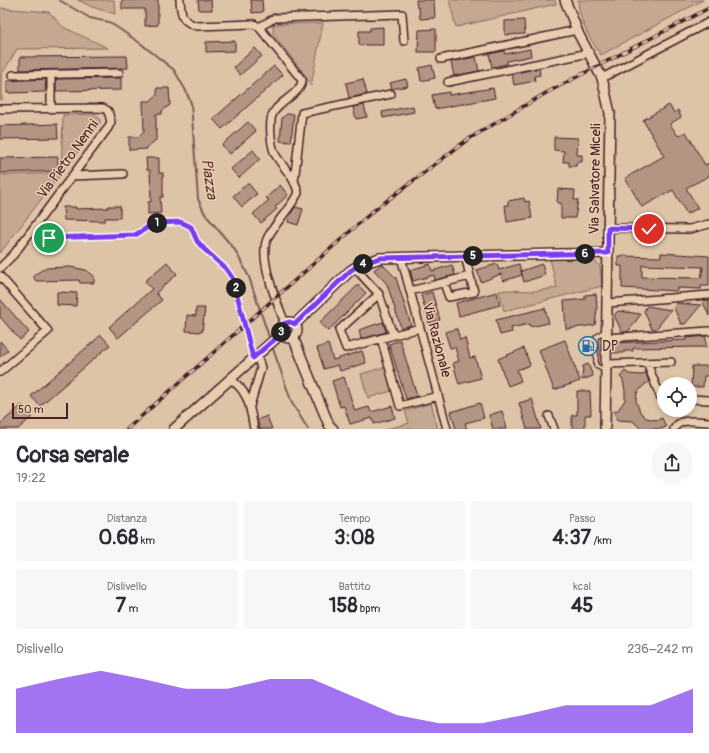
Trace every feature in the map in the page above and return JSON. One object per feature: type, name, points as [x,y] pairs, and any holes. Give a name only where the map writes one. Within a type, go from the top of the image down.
[{"type":"street","points":[[180,0],[181,15],[188,24],[197,26],[254,24],[302,80],[300,87],[275,110],[271,120],[274,151],[294,182],[298,193],[269,236],[265,247],[270,281],[285,323]]},
{"type":"street","name":"Via Salvatore Miceli","points":[[566,0],[568,11],[602,78],[610,113],[605,429]]},
{"type":"street","points":[[568,11],[571,0]]},
{"type":"street","points":[[258,27],[275,18],[402,14],[404,40]]},
{"type":"street","points":[[602,78],[709,22]]},
{"type":"street","points":[[441,59],[577,30]]},
{"type":"street","points":[[448,82],[589,53]]},
{"type":"street","points":[[13,75],[119,73]]},
{"type":"street","points":[[51,75],[51,108]]},
{"type":"street","points":[[294,182],[302,114],[392,94]]},
{"type":"street","name":"Via Pietro Nenni","points":[[0,108],[103,108],[108,111],[110,116],[108,128],[14,254],[0,268]]},
{"type":"street","points":[[72,176],[123,174]]},
{"type":"street","points":[[608,228],[690,229],[709,224]]},
{"type":"street","points":[[295,324],[355,268],[380,258],[608,253]]},
{"type":"street","points":[[444,283],[448,297],[474,292],[465,256]]},
{"type":"street","name":"Via Razionale","points":[[401,257],[447,429]]},
{"type":"street","points":[[355,268],[379,294],[393,335]]},
{"type":"street","points":[[0,276],[48,331],[0,372]]},
{"type":"street","points":[[410,291],[470,276]]},
{"type":"street","points":[[379,294],[339,330],[346,348],[420,328]]},
{"type":"street","points":[[608,303],[709,295]]},
{"type":"street","points":[[174,429],[279,335],[281,328],[285,323],[290,322],[295,324]]},
{"type":"street","points":[[293,337],[297,331],[295,324]]},
{"type":"street","points":[[607,334],[709,332]]},
{"type":"street","points":[[279,335],[293,337]]},
{"type":"street","points":[[293,337],[328,425],[332,429]]},
{"type":"street","points":[[381,338],[400,406],[438,396]]},
{"type":"street","points":[[250,406],[261,368],[258,354]]},
{"type":"street","points":[[606,368],[671,362]]},
{"type":"street","points":[[648,363],[657,388]]},
{"type":"street","points":[[230,379],[240,385],[250,406],[254,429]]},
{"type":"street","points":[[697,400],[709,400]]},
{"type":"street","points":[[549,416],[554,429]]},
{"type":"street","points":[[178,429],[184,420]]},
{"type":"street","points":[[674,429],[678,423],[684,421],[709,422]]},
{"type":"path","points":[[38,222],[49,238],[135,235],[155,223],[181,222],[191,227],[197,241],[226,269],[233,279],[258,354]]},
{"type":"shaded area","points":[[78,0],[114,0],[115,14],[92,7]]},
{"type":"shaded area","points":[[449,0],[555,0],[556,4],[456,27]]},
{"type":"shaded area","points":[[578,0],[703,0],[601,55],[585,29],[580,15]]},
{"type":"shaded area","points":[[0,8],[49,12],[63,27],[108,48],[17,49],[2,74],[2,100],[0,100]]},
{"type":"shaded area","points":[[323,23],[311,86],[305,75],[273,34],[273,26],[277,24]]},
{"type":"shaded area","points":[[94,114],[100,119],[100,123],[0,253],[0,175],[61,173],[63,115]]},
{"type":"shaded area","points":[[550,259],[593,259],[600,266],[602,286],[504,311],[499,291],[534,291],[557,288]]},
{"type":"shaded area","points":[[389,366],[395,390],[368,398],[361,374]]},
{"type":"shaded area","points":[[431,403],[438,429],[387,429],[409,423],[405,411]]},
{"type":"building","points":[[122,0],[158,0],[158,25],[145,26],[145,9],[122,9]]},
{"type":"building","points":[[198,0],[211,0],[212,10],[199,10]]},
{"type":"building","points":[[251,0],[262,0],[263,12],[252,13]]},
{"type":"building","points":[[416,0],[434,0],[435,18],[420,19],[419,8],[417,8]]},
{"type":"building","points":[[524,20],[525,34],[505,35],[505,21]]},
{"type":"building","points":[[383,27],[383,45],[359,45],[359,31],[370,31],[370,28]]},
{"type":"building","points":[[436,29],[436,52],[418,52],[419,30]]},
{"type":"building","points":[[235,41],[235,51],[206,52],[206,42]]},
{"type":"building","points":[[255,48],[262,56],[240,75],[234,67]]},
{"type":"building","points":[[530,49],[531,56],[507,61],[507,64],[492,67],[489,54],[504,51],[505,54]]},
{"type":"building","points":[[127,56],[128,68],[20,70],[20,57]]},
{"type":"building","points":[[476,57],[479,71],[454,76],[451,62]]},
{"type":"building","points":[[432,65],[435,78],[421,81],[419,68]]},
{"type":"building","points":[[274,66],[283,75],[222,129],[213,119]]},
{"type":"building","points":[[539,68],[540,75],[534,76],[535,81],[514,85],[512,74]]},
{"type":"building","points":[[121,78],[121,90],[56,91],[56,79]]},
{"type":"building","points":[[46,79],[45,92],[7,93],[7,81]]},
{"type":"building","points":[[363,79],[367,94],[349,98],[346,83]]},
{"type":"building","points":[[406,79],[408,86],[392,89],[390,83]]},
{"type":"building","points":[[157,88],[169,88],[170,105],[162,111],[162,114],[156,114],[156,140],[147,147],[147,149],[129,150],[129,137],[138,137],[144,131],[143,101],[150,101],[157,95]]},
{"type":"building","points":[[493,88],[495,98],[435,109],[432,95],[449,92],[449,95]]},
{"type":"building","points":[[364,105],[367,117],[356,119],[353,107]]},
{"type":"building","points":[[669,105],[674,113],[678,110],[681,117],[670,124],[678,136],[686,132],[705,165],[709,163],[709,176],[686,188],[698,208],[687,214],[673,190],[642,207],[625,178],[664,156],[643,120]]},
{"type":"building","points":[[413,106],[414,112],[383,118],[382,112]]},
{"type":"building","points":[[287,114],[294,114],[291,142],[280,141],[282,118]]},
{"type":"building","points":[[248,122],[256,131],[230,154],[222,145]]},
{"type":"building","points":[[57,124],[58,138],[0,139],[0,126]]},
{"type":"building","points":[[554,137],[578,138],[577,155],[582,155],[582,162],[577,162],[576,166],[569,166],[569,162],[563,162],[564,151],[554,150]]},
{"type":"building","points":[[253,150],[260,159],[239,178],[231,169]]},
{"type":"building","points":[[58,157],[58,171],[0,173],[0,158]]},
{"type":"building","points":[[146,158],[159,158],[159,173],[163,173],[163,197],[160,197],[161,213],[148,214],[148,202],[151,202],[150,170],[147,170]]},
{"type":"building","points":[[248,183],[257,194],[242,207],[233,196]]},
{"type":"building","points":[[280,185],[288,195],[275,207],[277,209],[261,223],[253,214],[269,200],[266,198]]},
{"type":"building","points":[[558,189],[575,190],[574,200],[578,200],[575,218],[561,218],[561,203],[557,203]]},
{"type":"building","points":[[524,198],[525,202],[529,201],[532,218],[507,222],[505,205],[508,205],[508,201]]},
{"type":"building","points":[[108,206],[120,206],[120,218],[105,218],[105,221],[64,220],[63,207],[76,207],[76,209],[108,208]]},
{"type":"building","points":[[295,207],[303,209],[298,225],[288,222]]},
{"type":"building","points":[[661,253],[709,256],[709,286],[701,286],[701,289],[677,288],[677,291],[622,288],[622,266],[618,266],[618,256],[661,257]],"holes":[[[642,265],[703,267],[701,278],[642,277]]]},
{"type":"building","points":[[167,262],[177,274],[156,293],[162,300],[118,338],[109,327],[152,289],[145,281]]},
{"type":"building","points":[[382,264],[396,278],[411,325],[401,328],[387,284],[374,270]]},
{"type":"building","points":[[430,264],[432,271],[452,265],[455,275],[435,280],[434,275],[413,281],[410,270]]},
{"type":"building","points":[[497,264],[499,270],[519,264],[522,275],[503,281],[501,274],[481,282],[477,270]]},
{"type":"building","points":[[542,264],[545,275],[524,282],[521,271]]},
{"type":"building","points":[[70,267],[86,270],[94,276],[94,283],[80,283],[79,280],[36,281],[34,278],[34,275],[45,268]]},
{"type":"building","points":[[358,285],[366,293],[328,331],[319,323]]},
{"type":"building","points":[[57,292],[77,293],[76,306],[57,305]]},
{"type":"building","points":[[432,292],[440,320],[429,323],[421,295]]},
{"type":"building","points":[[497,292],[500,305],[459,316],[456,303]]},
{"type":"building","points":[[596,294],[597,309],[595,325],[566,329],[564,301],[585,299],[585,295]]},
{"type":"building","points":[[0,299],[29,332],[20,340],[0,317]]},
{"type":"building","points":[[704,300],[709,300],[709,316],[703,302]]},
{"type":"building","points":[[676,303],[701,305],[685,324],[681,324],[674,308]]},
{"type":"building","points":[[647,306],[671,310],[656,329],[652,329],[644,311]]},
{"type":"building","points":[[196,308],[205,308],[202,332],[186,331],[187,315],[196,316]]},
{"type":"building","points":[[545,308],[549,323],[530,327],[529,324],[511,328],[512,332],[500,335],[496,320]]},
{"type":"building","points":[[618,311],[641,314],[628,332],[622,332],[614,315]]},
{"type":"building","points":[[383,322],[386,332],[361,339],[359,330]]},
{"type":"building","points":[[457,329],[460,340],[465,338],[470,358],[475,357],[481,378],[459,384],[453,363],[459,361],[455,347],[450,348],[445,332]]},
{"type":"building","points":[[101,335],[110,345],[40,406],[31,396]]},
{"type":"building","points":[[706,336],[706,347],[633,348],[633,351],[613,353],[612,343],[686,340],[686,338]]},
{"type":"building","points":[[400,340],[417,396],[406,399],[389,344]]},
{"type":"building","points":[[565,340],[580,381],[554,390],[539,350]]},
{"type":"building","points":[[0,341],[8,350],[0,357]]},
{"type":"building","points":[[583,343],[593,343],[593,352],[583,352]]},
{"type":"building","points":[[328,344],[333,360],[362,351],[366,363],[340,371],[338,365],[324,369],[317,348]]},
{"type":"building","points":[[524,348],[530,365],[517,370],[521,381],[508,386],[498,359]]},
{"type":"building","points":[[588,364],[593,376],[582,380],[583,366]]},
{"type":"building","points":[[692,366],[709,366],[709,376],[704,376],[703,387],[697,387],[697,377],[691,377]]},
{"type":"building","points":[[625,371],[629,374],[641,375],[646,373],[649,382],[637,393],[636,401],[640,412],[646,418],[657,420],[662,418],[666,427],[661,429],[641,429],[633,421],[617,420],[614,412],[618,410],[625,400],[623,380],[620,377]]},
{"type":"building","points":[[344,377],[355,411],[369,407],[371,412],[392,406],[395,418],[374,424],[372,418],[350,424],[344,406],[340,407],[332,381]]},
{"type":"building","points":[[577,391],[590,391],[591,415],[585,415],[585,429],[572,429],[572,415],[577,415]]},
{"type":"building","points":[[532,399],[541,429],[527,429],[519,403]]},
{"type":"building","points":[[480,403],[484,418],[465,423],[467,429],[456,429],[451,412]]},
{"type":"building","points":[[22,405],[32,417],[18,429],[0,429],[0,424]]},
{"type":"building","points":[[502,411],[507,429],[493,429],[489,415]]},
{"type":"building","points":[[267,416],[272,429],[260,429],[257,420]]},
{"type":"waterway","name":"Piazza","points":[[59,0],[90,18],[109,22],[140,43],[174,70],[191,103],[198,199],[205,214],[235,250],[249,277],[270,340]]},
{"type":"waterway","name":"Piazza","points":[[272,346],[292,403],[308,429]]},
{"type":"railway","points":[[127,429],[372,212],[467,140],[546,93],[709,8]]},
{"type":"place","name":"DP","points":[[588,346]]},
{"type":"route","points":[[49,238],[135,235],[155,223],[181,222],[191,227],[197,241],[226,269],[233,279],[253,358],[282,333],[281,328],[283,324],[287,322],[292,322],[295,324],[350,271],[371,260],[380,258],[608,253],[608,228],[649,229]]}]
